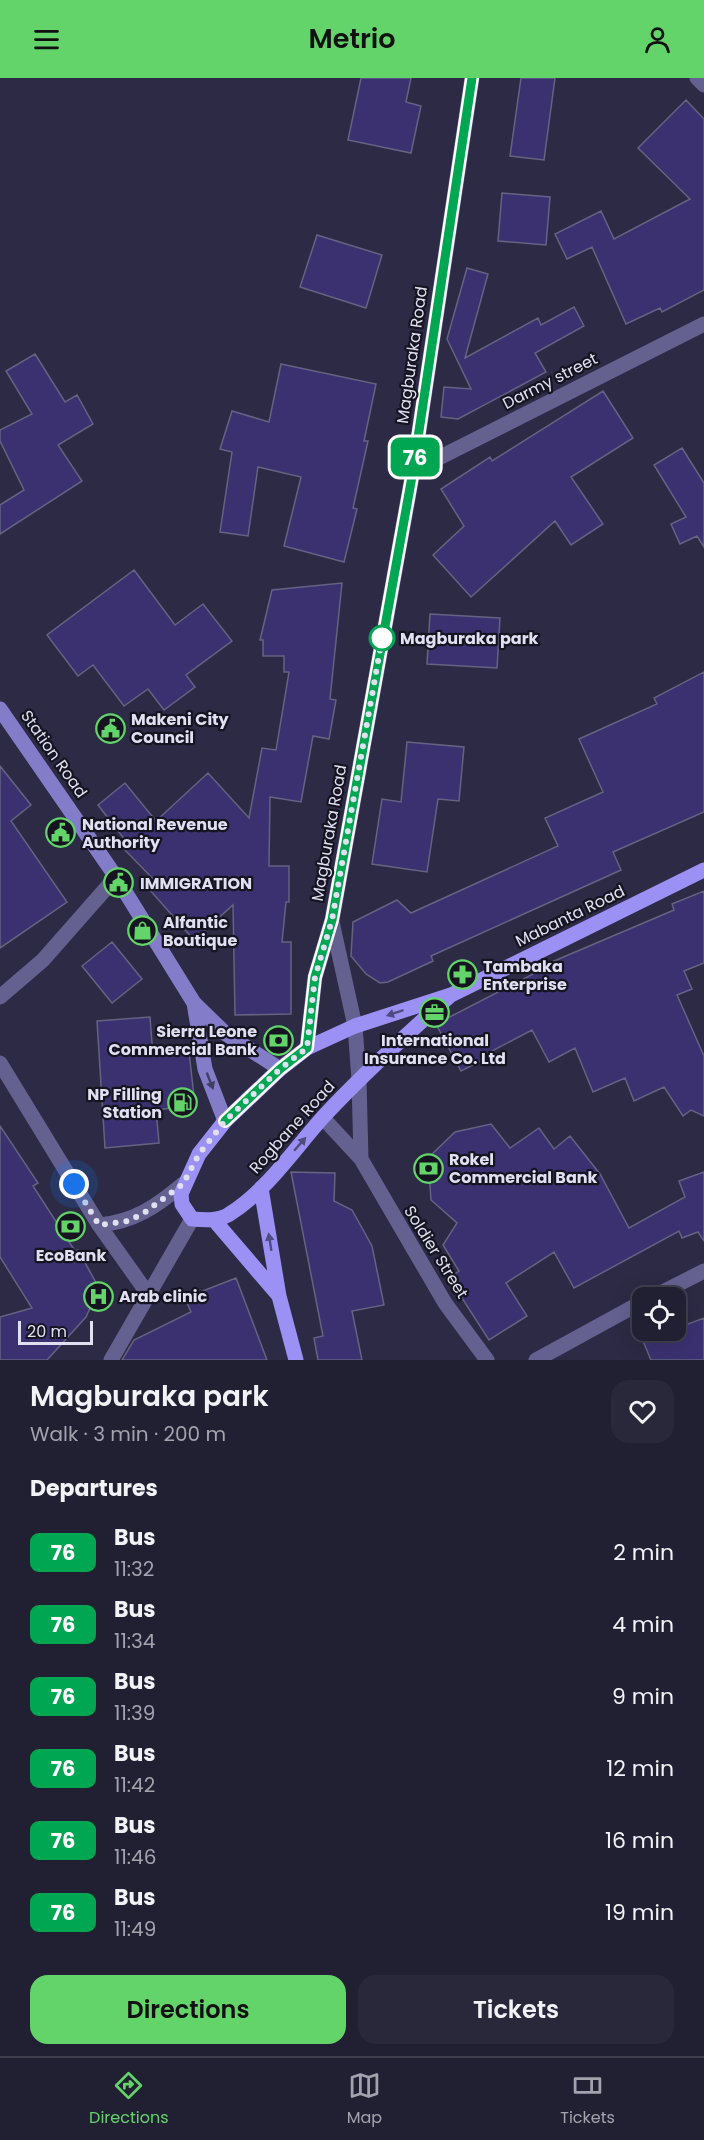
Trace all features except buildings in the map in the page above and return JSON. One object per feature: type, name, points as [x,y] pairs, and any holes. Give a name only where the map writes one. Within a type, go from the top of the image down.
[{"type":"main road","name":"Station Road","points":[[0,709],[116,877],[194,1003],[226,1034],[280,1069]]},
{"type":"main road","name":"Mabanta Road","points":[[451,995],[704,870]]},
{"type":"main road","points":[[261,1188],[231,1213],[214,1220],[192,1219],[182,1204],[183,1184],[199,1154],[225,1121],[280,1069],[307,1048],[355,1026],[451,995]]},
{"type":"main road","name":"Rogbane Road","points":[[296,1360],[279,1296],[261,1188],[322,1118],[359,1080],[451,995]]},
{"type":"main road","name":"Station Road","points":[[194,1003],[205,1069],[225,1121]]},
{"type":"main road","points":[[214,1220],[279,1296]]},
{"type":"street","name":"Magburaka Road","points":[[307,1048],[315,977],[332,920],[413,471],[472,78]]},
{"type":"street","points":[[697,78],[704,85]]},
{"type":"street","name":"Darmy street","points":[[413,471],[704,324]]},
{"type":"street","points":[[0,997],[43,960],[116,877]]},
{"type":"street","name":"Magburaka Road","points":[[332,920],[355,1026],[359,1080]]},
{"type":"street","points":[[0,1063],[99,1225],[148,1294]]},
{"type":"street","name":"Soldier Street","points":[[359,1080],[361,1158]]},
{"type":"street","name":"Soldier Street","points":[[322,1118],[361,1158],[445,1302],[487,1360]]},
{"type":"street","points":[[99,1225],[136,1217],[161,1202],[183,1184]]},
{"type":"street","points":[[111,1360],[192,1219]]},
{"type":"street","points":[[673,1287],[704,1271]]},
{"type":"street","points":[[536,1360],[632,1307]]},
{"type":"bus line","name":"76","points":[[225,1121],[280,1069],[307,1048],[315,977],[332,920],[413,471],[472,78]]},
{"type":"place","name":"Magburaka park","points":[[382,638]]},
{"type":"place","name":"Makeni City Council","points":[[110,728]]},
{"type":"place","name":"National Revenue Authority","points":[[61,833]]},
{"type":"place","name":"IMMIGRATION","points":[[119,883]]},
{"type":"place","name":"Alfantic Boutique","points":[[142,931]]},
{"type":"place","name":"Tambaka Enterprise","points":[[462,975]]},
{"type":"place","name":"International Insurance Co. Ltd","points":[[435,1012]]},
{"type":"place","name":"Sierra Leone Commercial Bank","points":[[278,1040]]},
{"type":"place","name":"NP Filling Station","points":[[183,1103]]},
{"type":"place","name":"Rokel Commercial Bank","points":[[428,1168]]},
{"type":"place","name":"EcoBank","points":[[71,1227]]},
{"type":"place","name":"Arab clinic","points":[[98,1296]]},
{"type":"route","points":[[74,1184],[99,1225],[128,1221],[144,1213],[183,1184],[199,1154],[225,1121],[280,1069],[307,1048],[315,977],[332,920],[384,628],[382,638]]}]
